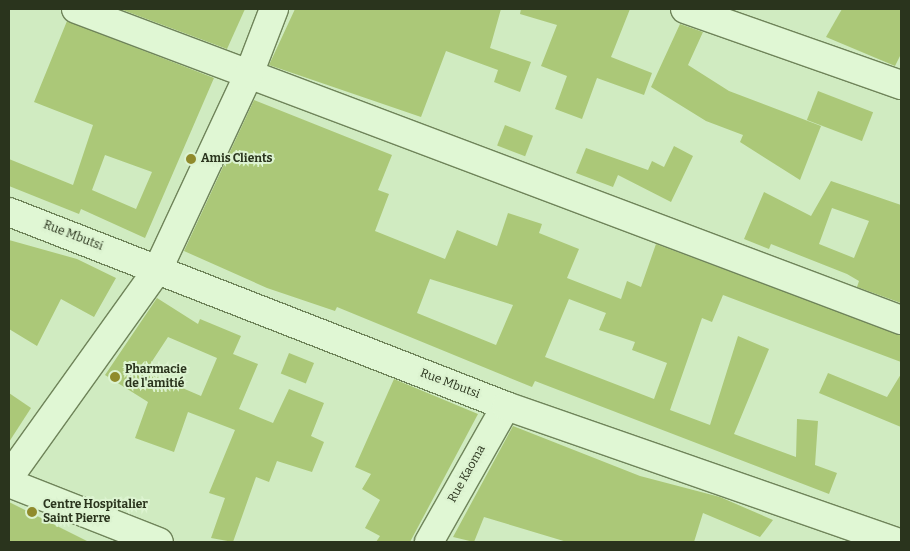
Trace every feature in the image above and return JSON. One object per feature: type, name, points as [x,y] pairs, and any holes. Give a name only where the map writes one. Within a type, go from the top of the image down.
[{"type":"street","points":[[76,9],[901,320]]},
{"type":"street","points":[[9,477],[158,269],[249,74],[274,9]]},
{"type":"street","points":[[685,9],[901,86]]},
{"type":"street","name":"Rue Mbutsi","points":[[9,212],[506,406],[896,542]]},
{"type":"street","name":"Rue Kaoma","points":[[429,542],[506,406]]},
{"type":"street","points":[[9,483],[159,542]]},
{"type":"building","points":[[120,9],[245,9],[227,49]]},
{"type":"building","points":[[295,9],[501,9],[490,48],[531,62],[520,92],[494,82],[498,70],[446,51],[421,117],[269,65]]},
{"type":"building","points":[[521,9],[630,9],[611,57],[652,73],[644,95],[597,78],[582,119],[555,109],[567,76],[541,66],[557,25],[520,14]]},
{"type":"building","points":[[842,9],[901,9],[901,54],[895,66],[826,37]]},
{"type":"building","points":[[67,21],[214,78],[145,238],[81,209],[79,214],[9,186],[9,159],[73,185],[93,125],[34,102]],"holes":[[[105,155],[152,172],[136,209],[92,190]]]},
{"type":"building","points":[[680,24],[703,32],[688,65],[729,91],[821,126],[800,180],[740,142],[743,135],[706,121],[651,87]]},
{"type":"building","points":[[818,91],[873,112],[862,141],[807,120]]},
{"type":"building","points":[[254,100],[392,155],[378,190],[389,194],[375,231],[445,259],[457,230],[497,246],[508,213],[542,224],[539,233],[579,249],[567,278],[621,299],[627,281],[641,287],[656,244],[901,335],[901,362],[723,295],[712,322],[702,318],[670,410],[710,425],[738,336],[769,349],[734,434],[796,457],[797,419],[818,421],[815,465],[837,473],[829,494],[535,381],[532,387],[337,307],[335,311],[267,288],[184,251]],"holes":[[[430,279],[513,305],[496,345],[417,313]],[[569,299],[606,313],[599,330],[635,342],[632,350],[667,363],[654,399],[545,357]]]},
{"type":"building","points":[[505,125],[533,136],[525,156],[497,146]]},
{"type":"building","points":[[674,146],[693,156],[671,202],[618,175],[613,187],[576,173],[586,148],[648,170],[652,161],[664,167]]},
{"type":"building","points":[[831,181],[901,205],[901,303],[857,287],[859,281],[847,274],[771,244],[769,249],[744,239],[764,192],[811,216]],"holes":[[[832,208],[869,221],[854,258],[819,244]]]},
{"type":"building","points":[[9,240],[77,259],[116,278],[94,317],[61,299],[37,346],[9,329]]},
{"type":"building","points":[[157,298],[198,324],[200,319],[241,336],[233,354],[258,364],[239,409],[273,423],[289,389],[324,403],[311,436],[324,442],[312,472],[277,461],[269,482],[256,477],[233,542],[211,538],[225,498],[209,493],[235,430],[188,412],[174,452],[135,438],[148,402],[105,375]],"holes":[[[168,337],[217,358],[201,396],[145,372]]]},
{"type":"building","points":[[289,353],[314,363],[306,384],[281,373]]},
{"type":"building","points":[[828,373],[887,397],[901,374],[901,427],[819,393]]},
{"type":"building","points":[[394,379],[478,414],[410,542],[376,542],[380,536],[365,528],[380,500],[362,489],[371,474],[355,467]]},
{"type":"building","points":[[9,393],[31,408],[9,442]]},
{"type":"building","points":[[513,426],[640,476],[720,497],[773,520],[760,537],[703,513],[694,542],[567,542],[484,517],[474,542],[453,537]]},
{"type":"building","name":"Centre Hospitalier Saint Pierre","points":[[9,502],[89,542],[9,542]]},
{"type":"place","name":"Amis Clients","points":[[191,159]]},
{"type":"place","name":"Pharmacie de l'amitié","points":[[115,377]]},
{"type":"place","name":"Centre Hospitalier Saint Pierre","points":[[32,512]]}]
